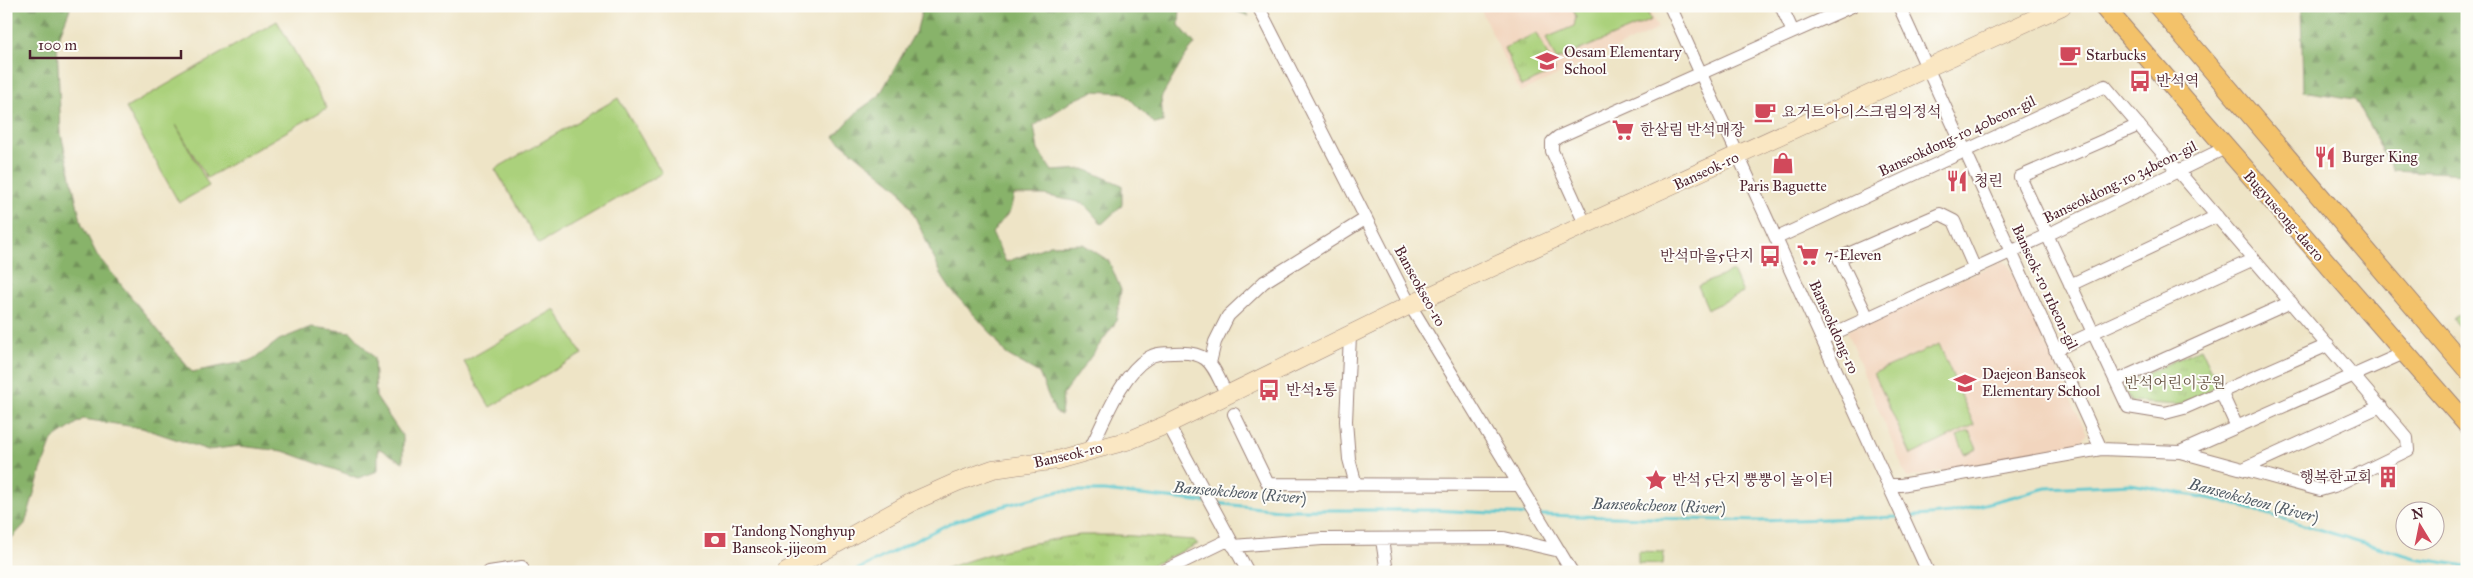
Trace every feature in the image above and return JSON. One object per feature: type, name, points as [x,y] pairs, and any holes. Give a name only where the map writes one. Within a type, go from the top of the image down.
[{"type":"main road","name":"Bugyuseong-daero","points":[[2103,6],[2467,424]]},
{"type":"main road","points":[[2158,6],[2467,369]]},
{"type":"street","name":"Banseokseo-ro","points":[[1258,6],[1410,305],[1572,572]]},
{"type":"street","name":"Banseokdong-ro","points":[[1670,6],[1928,572]]},
{"type":"street","points":[[1782,6],[1794,32]]},
{"type":"street","points":[[1586,226],[1552,152],[1552,142],[1558,137],[1852,6]]},
{"type":"street","name":"Banseok-ro 11beon-gil","points":[[1898,6],[2101,449]]},
{"type":"street","name":"Banseok-ro","points":[[786,572],[912,502],[957,482],[992,469],[1057,460],[1089,452],[1130,440],[1168,424],[1410,305],[1586,226],[1926,67],[2062,6]]},
{"type":"street","name":"Banseokdong-ro 40beon-gil","points":[[1776,238],[2105,86],[2355,375]]},
{"type":"street","points":[[2139,125],[2020,176],[2128,407],[2165,412],[2184,408],[2328,345]]},
{"type":"street","name":"Banseokdong-ro 34beon-gil","points":[[1822,339],[2180,172],[2225,148]]},
{"type":"street","points":[[1868,318],[1839,258],[1940,214],[1954,221],[1975,268]]},
{"type":"street","points":[[2070,285],[2217,216]]},
{"type":"street","points":[[1210,363],[1215,342],[1228,316],[1264,282],[1365,219]]},
{"type":"street","points":[[2056,350],[2254,259]]},
{"type":"street","points":[[2116,381],[2291,302]]},
{"type":"street","points":[[1350,336],[1346,421],[1349,459],[1356,485]]},
{"type":"street","points":[[1089,452],[1131,374],[1147,358],[1159,353],[1195,352],[1210,363],[1227,395]]},
{"type":"street","points":[[2180,452],[2404,353]]},
{"type":"street","points":[[1889,485],[1901,485],[2101,449],[2180,452],[2320,490],[2334,486],[2408,450],[2407,438],[2355,375]]},
{"type":"street","points":[[2221,392],[2237,427]]},
{"type":"street","points":[[2243,469],[2382,406]]},
{"type":"street","points":[[1234,414],[1268,484],[1522,488]]},
{"type":"street","points":[[1168,424],[1248,572]]},
{"type":"street","points":[[1162,572],[1232,542],[1322,539],[1504,538],[1560,551]]},
{"type":"street","points":[[1382,540],[1387,572]]},
{"type":"street","points":[[489,572],[522,567]]},
{"type":"shaded area","name":"Oesam Elementary School","points":[[1479,6],[1647,6],[1658,29],[1520,92]]},
{"type":"shaded area","name":"Daejeon Banseok Elementary School","points":[[2002,261],[2008,264],[2087,434],[2079,444],[1907,478],[1846,331]]},
{"type":"green space","points":[[6,6],[71,6],[57,42],[61,134],[82,225],[97,255],[192,372],[253,360],[279,340],[311,327],[351,332],[374,358],[376,397],[403,437],[403,462],[378,448],[378,471],[358,478],[283,451],[239,446],[208,450],[142,428],[83,419],[52,440],[25,524],[6,544]]},
{"type":"green space","points":[[923,6],[1180,6],[1179,25],[1195,44],[1186,55],[1161,98],[1163,122],[1155,124],[1124,93],[1094,91],[1072,101],[1034,126],[1038,150],[1052,171],[1084,169],[1122,185],[1122,205],[1102,224],[1083,203],[1044,195],[1014,195],[1010,211],[992,233],[1006,262],[1050,245],[1083,244],[1109,261],[1121,290],[1116,322],[1063,395],[1061,415],[1055,412],[1039,373],[1006,354],[991,333],[951,290],[943,278],[911,208],[899,189],[834,137],[858,111],[879,96],[917,29]]},
{"type":"green space","points":[[1222,6],[1243,6],[1249,16]]},
{"type":"green space","points":[[1572,6],[1645,6],[1651,20],[1556,60],[1546,38],[1574,26],[1576,17]]},
{"type":"green space","points":[[2301,6],[2467,6],[2467,174],[2393,170],[2355,99],[2303,91]]},
{"type":"green space","points":[[277,21],[327,108],[207,178],[176,125],[209,186],[179,203],[126,108]]},
{"type":"green space","points":[[1537,33],[1555,71],[1521,86],[1504,48]]},
{"type":"green space","points":[[618,98],[662,173],[539,244],[495,169]]},
{"type":"green space","points":[[1733,271],[1743,293],[1708,309],[1698,286]]},
{"type":"green space","points":[[2467,307],[2467,335],[2453,319]]},
{"type":"green space","points":[[555,309],[582,354],[490,407],[464,362]]},
{"type":"green space","points":[[1939,344],[1974,425],[1911,455],[1874,373]]},
{"type":"green space","name":"반석어린이공원","points":[[2201,348],[2219,386],[2178,405],[2131,402],[2124,389],[2125,384]]},
{"type":"green space","points":[[1969,431],[1977,449],[1965,454],[1957,436]]},
{"type":"green space","points":[[1080,535],[1118,535],[1194,540],[1198,544],[1137,572],[936,572],[1007,549]]},
{"type":"green space","points":[[1638,551],[1664,552],[1663,564],[1638,563]]},
{"type":"waterway","name":"Banseokcheon (River)","points":[[1906,517],[1951,513],[2046,488],[2131,484],[2223,501],[2415,558],[2467,566]]},
{"type":"waterway","name":"Banseokcheon (River)","points":[[853,572],[950,523],[1060,491],[1104,491],[1205,502]]},
{"type":"waterway","name":"Banseokcheon (River)","points":[[1214,503],[1279,510],[1432,510],[1532,515]]},
{"type":"waterway","name":"Banseokcheon (River)","points":[[1541,515],[1759,521],[1900,517]]},
{"type":"place","name":"Starbucks","points":[[2070,55]]},
{"type":"place","name":"Oesam Elementary School","points":[[1547,61]]},
{"type":"place","name":"반석역","points":[[2140,81]]},
{"type":"place","name":"요거트아이스크림의정석","points":[[1765,112]]},
{"type":"place","name":"한살림 반석매장","points":[[1623,130]]},
{"type":"place","name":"Burger King","points":[[2325,157]]},
{"type":"place","name":"Paris Baguette","points":[[1783,163]]},
{"type":"place","name":"청린","points":[[1957,181]]},
{"type":"place","name":"7-Eleven","points":[[1808,255]]},
{"type":"place","name":"반석마을5단지","points":[[1770,256]]},
{"type":"place","name":"Daejeon Banseok Elementary School","points":[[1965,383]]},
{"type":"place","name":"반석2통","points":[[1269,390]]},
{"type":"place","name":"행복한교회","points":[[2388,477]]},
{"type":"place","name":"반석 5단지 뿡뿡이 놀이터","points":[[1656,480]]},
{"type":"place","name":"Tandong Nonghyup Banseok-jijeom","points":[[715,540]]}]
